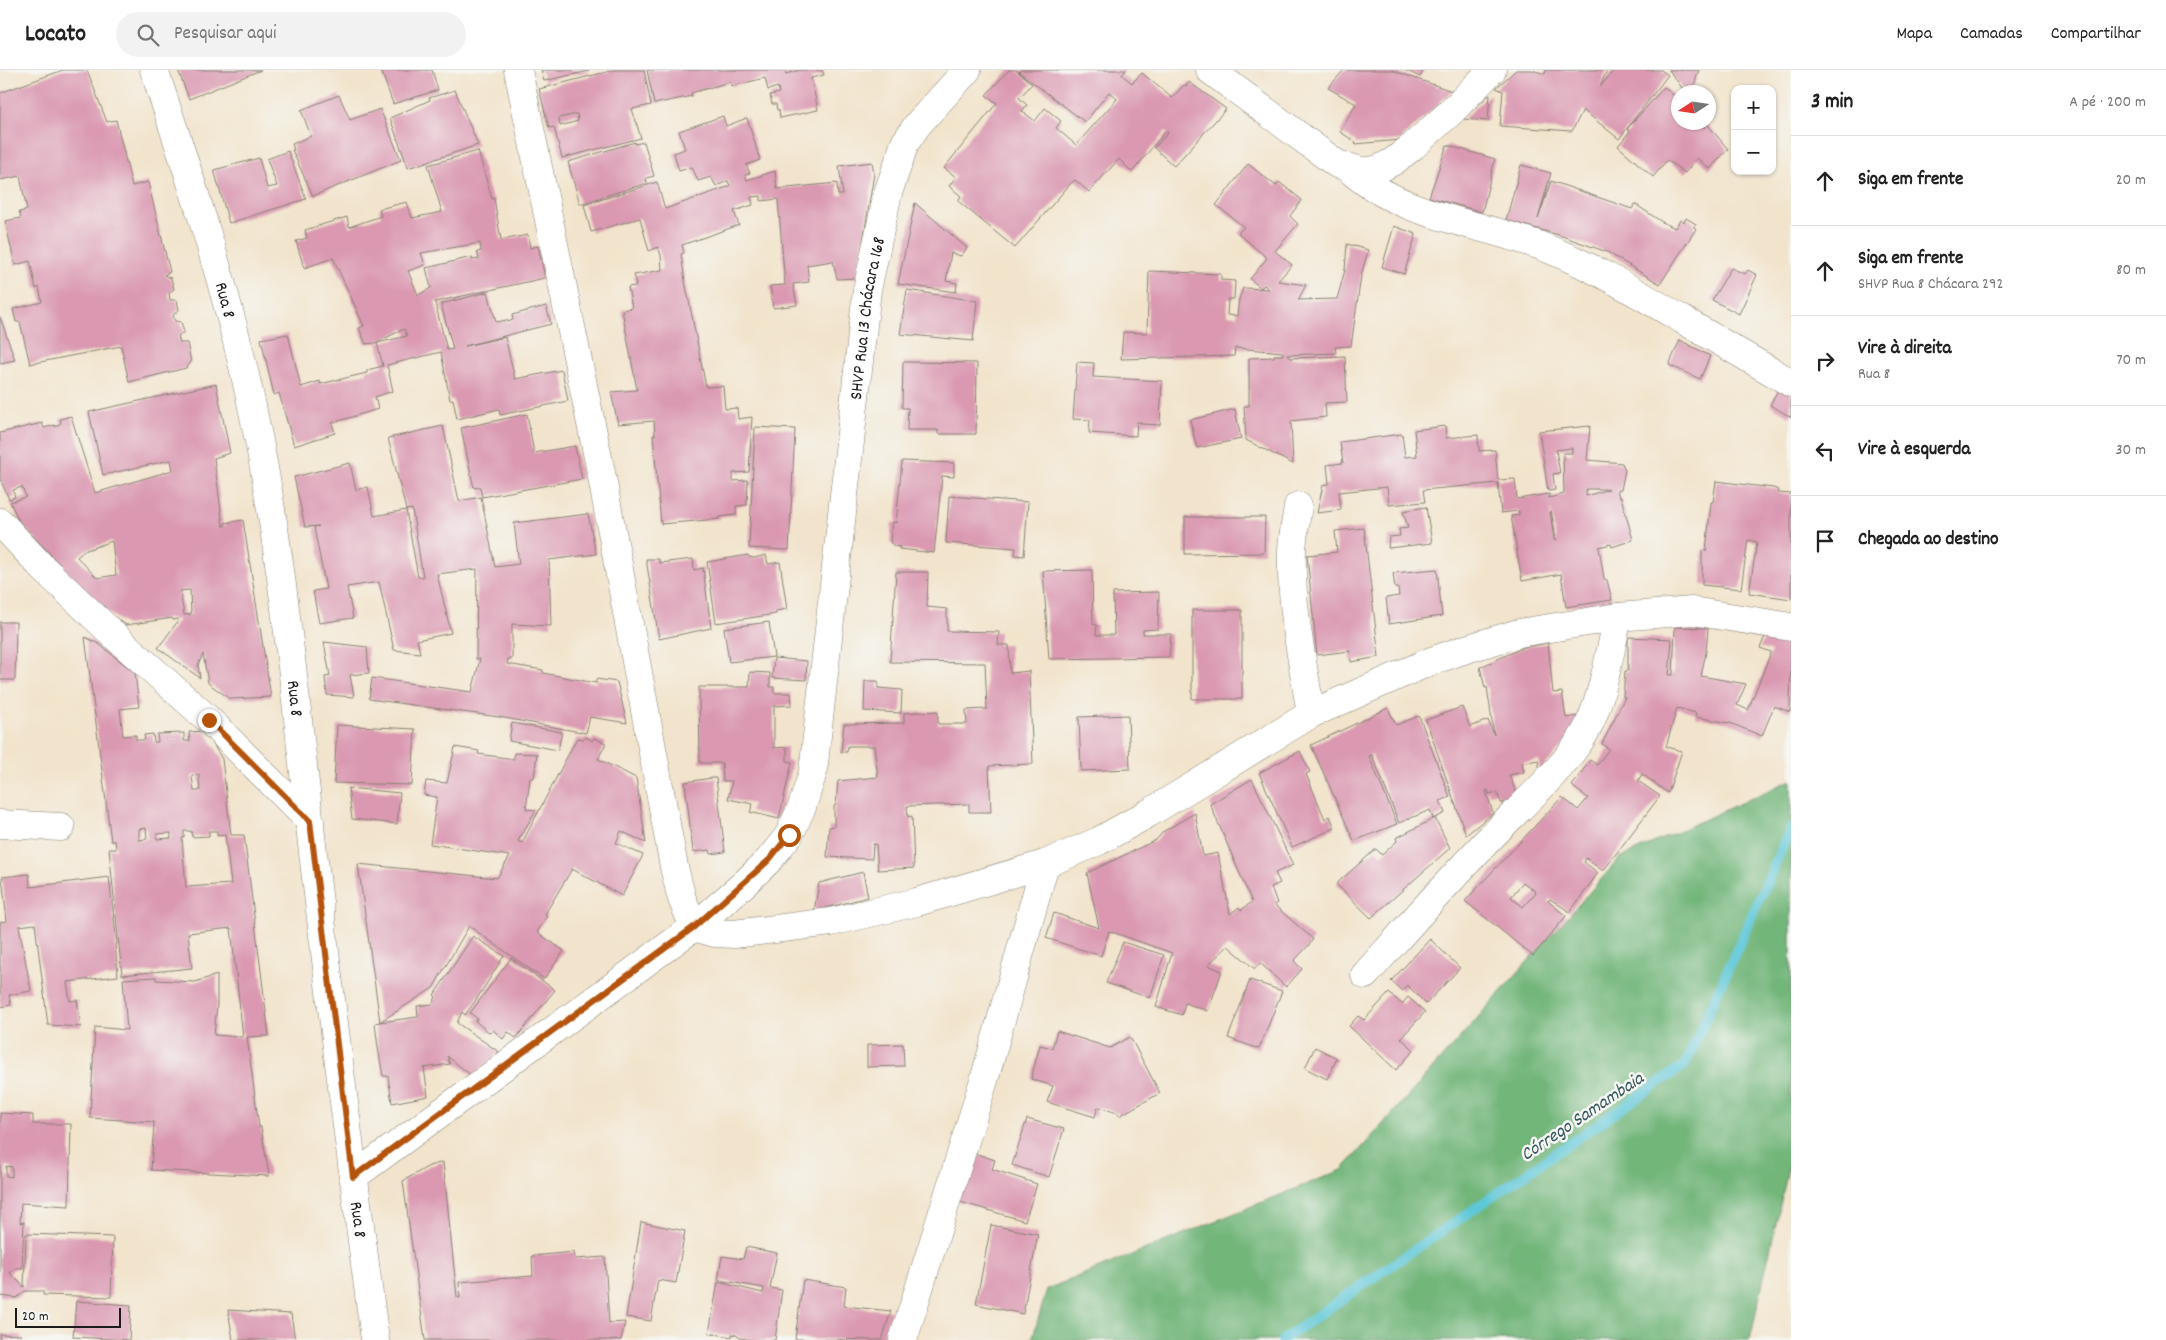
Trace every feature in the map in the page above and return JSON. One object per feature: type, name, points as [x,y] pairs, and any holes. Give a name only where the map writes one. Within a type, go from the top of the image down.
[{"type":"street","name":"Rua 8","points":[[154,70],[188,168],[222,281],[246,378],[285,597],[353,1177],[375,1340]]},
{"type":"street","points":[[518,70],[601,472],[674,866],[682,898],[694,927],[715,933],[734,934],[831,922],[918,902],[1045,864],[1099,840],[1149,813],[1311,714],[1429,662],[1519,633],[1618,617],[1692,611],[1791,626]]},
{"type":"street","points":[[1210,70],[1337,164],[1348,168],[1371,171],[1394,161],[1453,110],[1492,70]]},
{"type":"street","name":"SHVP Rua 13 Chácara 168","points":[[353,1177],[694,927],[769,860],[789,835],[802,807],[813,772],[867,290],[888,193],[905,143],[918,124],[962,75]]},
{"type":"street","points":[[1348,168],[1373,189],[1408,205],[1545,247],[1583,264],[1629,288],[1791,383]]},
{"type":"street","points":[[1298,506],[1292,548],[1293,586],[1296,622],[1311,714]]},
{"type":"street","points":[[0,522],[42,567],[118,639],[209,720],[310,821]]},
{"type":"street","points":[[1365,975],[1469,860],[1553,772],[1582,738],[1589,726],[1600,691],[1618,617]]},
{"type":"street","points":[[0,824],[61,827]]},
{"type":"street","points":[[903,1340],[985,1077],[1045,864]]},
{"type":"green space","points":[[1791,780],[1791,1156],[1750,1340],[1032,1340],[1047,1289],[1342,1170],[1620,858]]},
{"type":"building","points":[[63,70],[87,70],[107,122],[116,120],[132,186],[148,182],[170,272],[164,275],[171,278],[174,289],[169,293],[170,300],[177,300],[179,310],[173,315],[175,321],[181,322],[184,332],[178,336],[180,343],[187,343],[191,362],[186,368],[129,382],[121,346],[30,364],[20,322],[16,322],[13,309],[42,302],[39,287],[36,289],[30,261],[15,265],[5,221],[21,218],[19,212],[27,210],[20,176],[0,180],[0,93]]},
{"type":"building","points":[[178,70],[261,70],[189,99]]},
{"type":"building","points":[[381,70],[432,70],[438,90],[393,104]]},
{"type":"building","points":[[541,70],[589,70],[589,71],[544,81]]},
{"type":"building","points":[[614,70],[644,70],[651,105],[632,109],[641,138],[562,158],[554,127],[549,128],[539,89]],"holes":[[[577,114],[578,121],[560,126],[559,118]]]},
{"type":"building","points":[[647,70],[785,70],[786,74],[800,70],[822,70],[824,75],[811,78],[818,110],[780,118],[779,110],[777,110],[776,104],[772,104],[770,95],[779,93],[778,87],[768,90],[765,78],[732,86],[730,82],[691,93],[692,96],[654,104]]},
{"type":"building","points":[[1009,70],[1016,70],[1032,84],[1019,98],[1027,105],[1022,111],[1035,121],[1045,108],[1061,121],[1056,128],[1076,145],[1117,99],[1109,92],[1085,122],[1019,72],[1021,70],[1126,70],[1122,75],[1132,83],[1142,73],[1172,98],[1189,82],[1226,109],[1174,166],[1154,148],[1168,133],[1166,131],[1132,172],[1119,159],[1089,192],[1075,180],[1015,248],[958,201],[961,196],[949,186],[956,177],[944,168],[997,103],[986,95]]},
{"type":"building","points":[[1344,70],[1391,70],[1452,91],[1400,140],[1355,144],[1356,142],[1340,132],[1356,104],[1328,88]]},
{"type":"building","points":[[1405,70],[1424,70],[1420,77]]},
{"type":"building","points":[[1516,70],[1532,70],[1545,74],[1546,70],[1607,70],[1600,87],[1614,70],[1661,70],[1668,75],[1619,139],[1583,110],[1572,131],[1500,126],[1503,91],[1496,88]]},
{"type":"building","points":[[1669,70],[1699,70],[1694,85],[1680,85]]},
{"type":"building","points":[[1664,87],[1671,93],[1671,130],[1712,130],[1728,149],[1710,169],[1697,158],[1685,173],[1667,160],[1653,177],[1618,146],[1630,131],[1627,129]]},
{"type":"building","points":[[455,90],[478,145],[408,168],[390,118],[430,100],[429,98]]},
{"type":"building","points":[[1490,94],[1488,121],[1463,119]]},
{"type":"building","points":[[339,95],[350,120],[380,109],[401,160],[313,196],[292,150],[294,150],[292,144],[311,136],[301,110]]},
{"type":"building","points":[[723,116],[726,126],[747,118],[760,160],[746,165],[750,173],[745,175],[747,180],[775,171],[777,189],[837,183],[838,195],[843,195],[839,166],[872,162],[874,174],[857,278],[837,279],[833,261],[807,265],[809,282],[793,284],[797,305],[773,308],[770,286],[785,285],[778,199],[761,201],[761,196],[751,197],[753,205],[734,211],[739,225],[682,245],[684,253],[681,254],[685,281],[706,387],[723,386],[725,409],[737,408],[738,419],[752,417],[749,472],[733,473],[733,481],[748,480],[747,505],[736,506],[736,515],[719,517],[719,519],[661,524],[653,435],[655,435],[654,421],[618,424],[611,392],[637,390],[622,310],[632,308],[628,287],[636,286],[634,275],[662,270],[661,255],[658,247],[649,251],[640,218],[591,232],[584,205],[657,182],[665,209],[730,186],[728,181],[716,186],[711,177],[698,181],[692,167],[679,171],[674,153],[685,149],[679,131]]},
{"type":"building","points":[[635,142],[635,144],[644,142],[654,176],[646,178],[647,183],[580,204],[568,162]]},
{"type":"building","points":[[1447,145],[1495,159],[1482,212],[1429,197]]},
{"type":"building","points":[[288,151],[306,199],[229,223],[214,170],[259,158],[267,188],[277,186],[267,159]]},
{"type":"building","points":[[478,151],[492,199],[494,198],[501,240],[528,235],[530,248],[538,246],[545,278],[435,302],[447,350],[453,349],[441,304],[488,292],[496,322],[507,320],[508,322],[513,320],[512,315],[546,306],[551,324],[465,346],[505,337],[515,379],[562,370],[568,401],[500,415],[499,409],[457,419],[453,399],[450,400],[441,352],[387,365],[393,391],[375,397],[378,409],[332,423],[335,433],[294,446],[279,393],[274,395],[261,339],[288,334],[301,387],[320,381],[320,384],[367,373],[367,370],[383,366],[377,343],[407,336],[404,329],[373,344],[366,344],[359,328],[364,326],[333,258],[304,268],[296,241],[307,238],[305,230],[347,217],[349,227],[381,216],[379,209],[407,202],[412,218],[442,212],[428,165]],"holes":[[[480,243],[481,251],[477,252],[479,259],[472,260],[472,257],[426,268],[431,288],[418,295],[408,271],[425,265],[421,253]]]},
{"type":"building","points":[[1248,164],[1276,186],[1279,182],[1302,200],[1290,216],[1298,224],[1275,251],[1292,265],[1278,281],[1306,285],[1298,300],[1337,299],[1345,270],[1347,244],[1368,250],[1361,276],[1351,346],[1335,347],[1336,353],[1287,355],[1291,358],[1345,356],[1347,402],[1325,403],[1326,417],[1291,421],[1293,464],[1246,440],[1244,406],[1249,406],[1249,358],[1274,357],[1274,355],[1283,355],[1283,352],[1235,348],[1234,356],[1121,359],[1123,332],[1147,333],[1149,271],[1221,274],[1221,280],[1235,281],[1234,299],[1228,299],[1227,315],[1237,316],[1239,299],[1243,288],[1269,289],[1264,285],[1261,288],[1250,279],[1267,258],[1238,233],[1244,227],[1216,205]]},
{"type":"building","points":[[1521,165],[1551,173],[1538,219],[1551,181],[1632,209],[1635,204],[1662,222],[1675,228],[1680,220],[1684,222],[1686,218],[1696,224],[1694,227],[1696,229],[1660,284],[1607,252],[1559,235],[1506,220]]},
{"type":"building","points":[[915,203],[967,248],[961,256],[951,253],[946,281],[957,283],[956,292],[898,284]]},
{"type":"building","points":[[1394,226],[1416,234],[1404,274],[1382,267]]},
{"type":"building","points":[[1731,268],[1745,274],[1748,270],[1757,275],[1739,314],[1712,300]]},
{"type":"building","points":[[907,290],[977,301],[973,341],[900,334]]},
{"type":"building","points":[[0,317],[15,360],[0,363]]},
{"type":"building","points":[[1680,340],[1710,356],[1700,379],[1669,365]]},
{"type":"building","points":[[903,362],[977,363],[976,434],[938,434],[938,430],[907,430],[908,408],[902,408]]},
{"type":"building","points":[[1077,362],[1094,363],[1093,377],[1162,381],[1160,425],[1137,422],[1136,436],[1089,433],[1090,420],[1073,419]]},
{"type":"building","points":[[216,384],[230,453],[214,458],[223,526],[225,526],[225,523],[243,520],[271,697],[230,699],[208,683],[203,654],[198,665],[200,678],[158,648],[178,619],[173,620],[172,618],[126,625],[98,605],[19,521],[10,502],[26,497],[22,487],[13,490],[15,497],[9,499],[0,479],[0,433],[42,423],[44,428],[55,425],[55,427],[61,423],[60,419],[71,416],[95,493],[173,470],[171,460],[103,475],[89,412]],"holes":[[[112,541],[116,575],[97,578],[77,557],[84,551]],[[190,590],[191,614],[184,615],[180,591]]]},
{"type":"building","points":[[1780,386],[1791,391],[1791,417],[1770,405]]},
{"type":"building","points":[[1235,409],[1241,439],[1197,448],[1190,420]]},
{"type":"building","points":[[527,414],[534,453],[575,446],[582,479],[482,497],[480,487],[474,488],[461,428]]},
{"type":"building","points":[[443,426],[459,501],[481,497],[495,567],[519,564],[514,523],[588,514],[596,554],[549,560],[551,626],[512,624],[512,659],[508,659],[507,664],[543,670],[543,673],[596,683],[596,679],[617,682],[627,723],[590,717],[586,733],[499,717],[369,699],[372,678],[472,692],[480,659],[476,659],[477,569],[437,574],[451,633],[417,640],[420,653],[394,650],[379,582],[347,587],[353,618],[319,623],[313,591],[326,589],[314,527],[319,526],[305,527],[294,477],[350,463],[356,490],[368,487],[374,516],[406,510],[388,438]],"holes":[[[412,509],[423,577],[418,577],[406,510]]]},
{"type":"building","points":[[1445,426],[1446,438],[1478,435],[1479,451],[1495,450],[1498,480],[1515,479],[1517,499],[1549,494],[1549,498],[1564,494],[1563,453],[1572,453],[1572,448],[1556,450],[1560,473],[1553,474],[1555,490],[1548,491],[1539,431],[1590,426],[1587,460],[1622,463],[1625,470],[1621,490],[1617,490],[1619,497],[1621,497],[1633,540],[1612,547],[1611,544],[1599,547],[1604,579],[1607,580],[1612,600],[1566,607],[1561,574],[1522,581],[1511,516],[1519,515],[1519,511],[1501,513],[1498,483],[1423,490],[1425,502],[1389,505],[1387,487],[1339,492],[1341,510],[1317,513],[1323,485],[1329,484],[1327,465],[1343,463],[1340,442],[1402,434],[1405,457],[1417,456],[1414,430]],"holes":[[[1586,489],[1609,489],[1586,496]],[[1551,510],[1556,540],[1554,540]]]},
{"type":"building","points":[[755,427],[795,429],[789,550],[749,548]]},
{"type":"building","points":[[902,461],[954,463],[954,477],[942,476],[934,553],[899,549],[900,547],[894,546],[890,542],[892,522],[896,523]]},
{"type":"building","points":[[1716,481],[1773,488],[1779,490],[1778,493],[1791,494],[1791,599],[1749,593],[1757,542],[1748,540],[1741,589],[1702,585],[1702,550],[1706,551],[1711,502],[1713,502]]},
{"type":"building","points":[[949,496],[1028,502],[1024,556],[1015,555],[1016,548],[946,543]]},
{"type":"building","points":[[1426,507],[1432,543],[1388,548],[1389,537],[1400,536],[1399,529],[1408,528],[1403,511]]},
{"type":"building","points":[[1185,517],[1265,517],[1264,553],[1185,554]]},
{"type":"building","points":[[1364,528],[1379,657],[1351,662],[1350,651],[1317,655],[1307,555],[1337,552],[1335,531]]},
{"type":"building","points":[[748,555],[754,558],[766,555],[768,564],[780,562],[787,609],[776,611],[776,614],[716,623],[707,562]]},
{"type":"building","points":[[646,559],[659,559],[659,563],[693,559],[694,570],[703,568],[711,628],[659,639]]},
{"type":"building","points":[[1437,569],[1442,616],[1389,624],[1386,598],[1399,596],[1398,588],[1395,588],[1393,573]]},
{"type":"building","points":[[1092,570],[1093,624],[1097,625],[1096,635],[1114,635],[1113,593],[1159,592],[1158,629],[1143,630],[1143,634],[1171,634],[1169,657],[1049,659],[1043,571]]},
{"type":"building","points":[[896,572],[928,572],[927,607],[947,609],[947,631],[999,632],[998,645],[1009,645],[1010,673],[1029,671],[1033,764],[989,766],[991,812],[969,812],[969,804],[907,806],[908,817],[912,816],[914,868],[878,870],[876,844],[873,844],[872,859],[827,857],[829,827],[834,826],[834,806],[836,805],[838,781],[878,777],[874,746],[848,746],[847,752],[841,752],[844,724],[904,723],[904,713],[938,711],[938,724],[967,724],[966,710],[987,709],[985,663],[890,662]]},
{"type":"building","points":[[1192,610],[1242,610],[1242,699],[1192,699]]},
{"type":"building","points":[[0,622],[16,622],[15,680],[0,680]]},
{"type":"building","points":[[769,622],[774,657],[729,662],[724,628]]},
{"type":"building","points":[[1675,627],[1708,628],[1701,676],[1746,684],[1737,705],[1748,710],[1771,652],[1760,648],[1767,632],[1791,636],[1790,712],[1774,706],[1762,736],[1730,723],[1695,717],[1696,713],[1677,708],[1666,747],[1682,751],[1668,793],[1642,774],[1638,781],[1660,796],[1603,871],[1586,858],[1584,862],[1598,873],[1570,912],[1550,899],[1548,901],[1566,916],[1533,956],[1465,901],[1562,797],[1578,810],[1588,798],[1572,786],[1590,760],[1597,765],[1609,749],[1602,744],[1625,697],[1623,697],[1625,671],[1628,671],[1628,637],[1672,639],[1669,675],[1673,675]],"holes":[[[1523,882],[1536,892],[1523,907],[1511,897]]]},
{"type":"building","points":[[85,637],[99,644],[135,673],[139,707],[120,709],[123,736],[136,735],[136,740],[145,740],[144,735],[153,734],[154,742],[158,742],[157,734],[184,733],[184,741],[190,741],[189,732],[205,731],[222,759],[231,835],[244,835],[269,1036],[247,1037],[259,1127],[261,1127],[269,1176],[151,1170],[154,1122],[90,1118],[95,1027],[127,1030],[123,979],[156,977],[156,980],[195,982],[217,975],[214,1035],[243,1037],[231,928],[188,933],[192,968],[122,975],[109,849],[116,849],[115,841],[111,841]],"holes":[[[199,775],[200,791],[194,791],[192,776]],[[146,828],[147,839],[139,840],[139,829]],[[184,831],[191,831],[192,837],[209,836],[209,831],[217,831],[217,836],[225,835],[231,884],[186,887],[182,838],[184,838]],[[171,833],[171,838],[157,839],[156,834]]]},
{"type":"building","points":[[324,642],[367,647],[369,673],[350,675],[354,697],[327,695],[325,677],[330,676]]},
{"type":"building","points":[[1548,643],[1553,693],[1562,692],[1566,718],[1577,716],[1578,729],[1540,771],[1538,760],[1522,763],[1524,772],[1509,775],[1516,792],[1505,803],[1501,803],[1497,792],[1489,794],[1488,790],[1486,791],[1493,813],[1466,835],[1426,720],[1462,707],[1470,727],[1488,720],[1494,735],[1487,687],[1485,688],[1480,667],[1525,647]]},
{"type":"building","points":[[774,658],[807,661],[806,680],[772,678]]},
{"type":"building","points":[[750,672],[770,673],[770,687],[774,687],[774,693],[791,693],[792,705],[774,706],[774,748],[787,747],[787,761],[792,762],[779,819],[750,812],[753,804],[728,799],[732,781],[723,781],[722,763],[700,763],[699,687],[749,687]]},
{"type":"building","points":[[865,681],[878,681],[878,688],[902,690],[901,713],[864,711]]},
{"type":"building","points":[[1388,708],[1396,725],[1419,716],[1450,797],[1440,801],[1445,813],[1433,819],[1430,810],[1399,823],[1372,755],[1369,756],[1397,824],[1354,841],[1311,745]]},
{"type":"building","points":[[1128,715],[1130,769],[1081,771],[1079,717]]},
{"type":"building","points":[[512,723],[562,732],[558,750],[509,741]]},
{"type":"building","points":[[337,725],[415,729],[412,785],[334,783]]},
{"type":"building","points":[[586,737],[592,741],[594,738],[606,743],[598,759],[636,778],[646,843],[621,831],[616,843],[643,855],[622,896],[572,869],[545,914],[547,916],[537,932],[564,951],[544,979],[469,926],[433,988],[380,1022],[358,864],[497,878],[510,856],[430,844],[437,797],[424,795],[426,781],[447,783],[455,747],[479,751],[478,754],[514,759],[514,753],[537,754],[534,778],[530,778],[526,809],[536,810],[518,841],[522,843],[577,738],[584,739]]},
{"type":"building","points":[[1300,751],[1310,772],[1306,774],[1325,819],[1330,816],[1335,828],[1292,847],[1259,773]]},
{"type":"building","points":[[716,778],[725,852],[711,854],[710,850],[693,852],[685,782]]},
{"type":"building","points":[[1252,779],[1293,865],[1275,873],[1280,883],[1271,887],[1277,903],[1274,905],[1313,939],[1294,961],[1302,969],[1286,987],[1260,963],[1255,969],[1228,946],[1208,965],[1222,971],[1208,1011],[1185,1003],[1182,1015],[1156,1007],[1172,953],[1109,931],[1101,956],[1046,938],[1054,913],[1099,928],[1087,873],[1156,840],[1164,831],[1195,813],[1203,856],[1218,853],[1230,914],[1239,907],[1241,910],[1252,902],[1210,804]]},
{"type":"building","points":[[348,788],[400,793],[397,824],[352,819]]},
{"type":"building","points":[[1435,818],[1450,848],[1371,918],[1336,884],[1376,849],[1382,855],[1397,841],[1396,838]]},
{"type":"building","points":[[863,872],[868,897],[814,911],[819,883]]},
{"type":"building","points":[[29,874],[30,887],[109,877],[117,944],[115,944],[118,976],[67,982],[70,1001],[77,1000],[81,1027],[48,1025],[35,924],[19,926],[31,991],[9,995],[11,1005],[0,1007],[0,922],[7,921],[2,877]]},
{"type":"building","points":[[473,936],[504,956],[476,1000],[465,1015],[462,1012],[457,1023],[499,1052],[472,1076],[447,1056],[450,1064],[424,1068],[428,1096],[392,1103],[388,1076],[383,1076],[375,1023],[418,1017],[417,1006],[432,1004],[436,997],[434,995]]},
{"type":"building","points":[[1430,939],[1460,968],[1426,1004],[1407,985],[1402,991],[1391,981]]},
{"type":"building","points":[[1123,942],[1164,955],[1150,998],[1106,983]]},
{"type":"building","points":[[511,958],[555,990],[516,1038],[508,1032],[503,1039],[493,1030],[490,1033],[475,1021],[478,1019],[470,1013]]},
{"type":"building","points":[[1250,980],[1282,991],[1259,1049],[1228,1038]]},
{"type":"building","points":[[1389,993],[1402,1004],[1408,997],[1425,1012],[1401,1038],[1414,1050],[1396,1070],[1349,1026],[1358,1016],[1364,1020]]},
{"type":"building","points":[[1057,1031],[1110,1048],[1130,1037],[1160,1093],[1119,1116],[1118,1113],[1098,1107],[1095,1117],[1047,1102],[1053,1086],[1031,1079],[1040,1045],[1052,1048]]},
{"type":"building","points":[[903,1044],[904,1066],[867,1067],[867,1045]]},
{"type":"building","points":[[1315,1047],[1337,1058],[1327,1079],[1305,1068]]},
{"type":"building","points":[[0,1113],[33,1115],[33,1124],[71,1124],[69,1206],[21,1203],[20,1223],[24,1222],[22,1268],[15,1268],[10,1273],[24,1287],[26,1234],[113,1237],[111,1297],[43,1295],[43,1291],[25,1291],[17,1298],[0,1296]],"holes":[[[6,1166],[12,1167],[12,1177],[6,1176]]]},
{"type":"building","points":[[1027,1119],[1064,1129],[1049,1177],[1012,1165]]},
{"type":"building","points":[[974,1153],[995,1160],[992,1169],[1037,1184],[1025,1221],[957,1201]]},
{"type":"building","points":[[443,1162],[457,1297],[460,1298],[459,1282],[533,1276],[532,1256],[574,1252],[575,1259],[605,1257],[609,1323],[625,1322],[621,1340],[425,1340],[403,1181],[429,1166]]},
{"type":"building","points":[[641,1222],[685,1231],[676,1283],[658,1280],[651,1321],[626,1317]]},
{"type":"building","points":[[991,1225],[1038,1234],[1023,1314],[976,1304]]},
{"type":"building","points":[[746,1247],[777,1253],[770,1288],[782,1290],[775,1340],[751,1340],[732,1334],[732,1337],[709,1333],[718,1282],[763,1293],[764,1288],[718,1280],[722,1256],[743,1259]]},
{"type":"building","points":[[803,1280],[846,1287],[844,1306],[891,1311],[882,1340],[795,1339]]},
{"type":"building","points":[[76,1301],[131,1305],[129,1340],[73,1337]]},
{"type":"building","points":[[228,1310],[291,1314],[295,1340],[233,1340]]},
{"type":"building","points":[[0,1334],[21,1335],[22,1340],[0,1340]]},
{"type":"waterway","name":"Córrego Samambaia","points":[[1282,1340],[1685,1065],[1791,828]]},
{"type":"route","points":[[209,720],[310,821],[353,1177],[694,927],[769,860],[789,835]]}]
